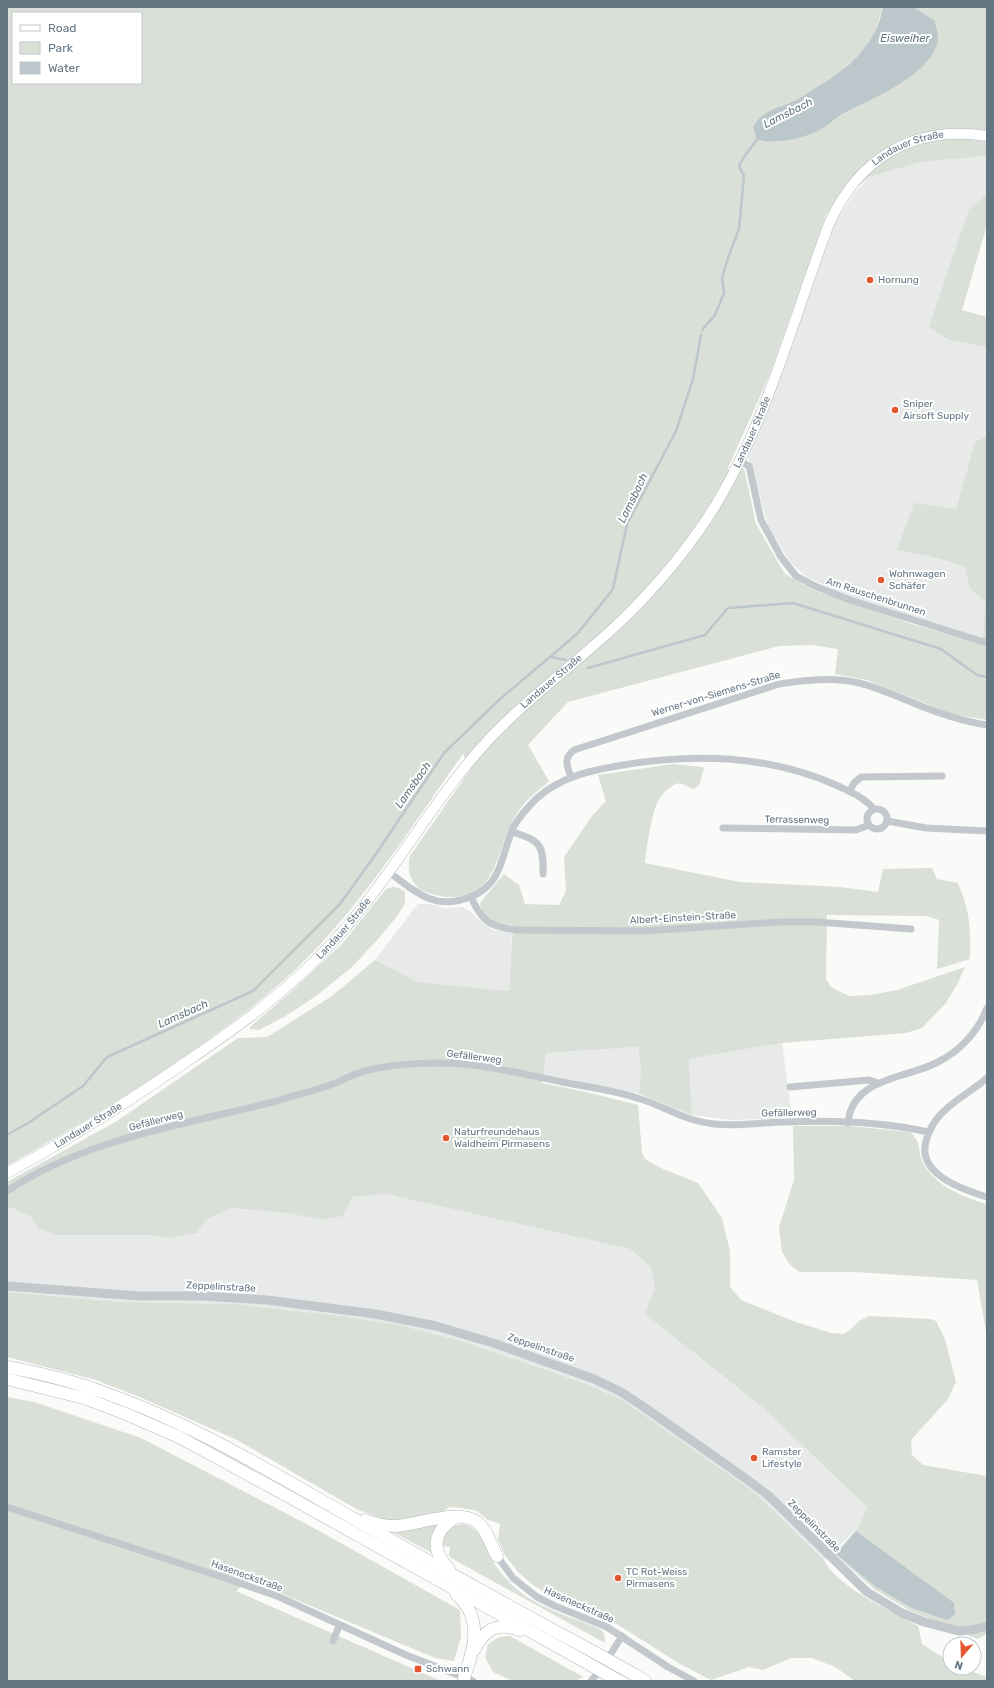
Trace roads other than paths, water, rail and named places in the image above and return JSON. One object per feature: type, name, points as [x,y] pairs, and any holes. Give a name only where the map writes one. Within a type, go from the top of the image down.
[{"type":"highway","points":[[7,1367],[34,1372],[86,1386],[153,1412],[214,1441],[640,1678]]},
{"type":"highway","points":[[7,1379],[84,1398],[148,1423],[207,1451],[619,1681]]},
{"type":"highway","points":[[339,1511],[369,1522],[394,1526],[456,1517],[471,1519],[478,1522],[486,1533],[497,1556]]},
{"type":"highway","points":[[456,1517],[441,1528],[436,1541],[436,1547],[438,1555],[443,1563],[464,1580]]},
{"type":"highway","points":[[444,1584],[461,1598],[474,1619],[467,1680]]},
{"type":"highway","points":[[471,1655],[485,1632],[494,1628],[506,1627],[537,1635]]},
{"type":"main road","name":"Landauer Straße","points":[[7,1173],[117,1109],[203,1051],[259,1010],[311,965],[333,942],[389,872],[461,773],[492,736],[538,693],[620,622],[660,580],[680,556],[707,517],[740,461],[764,407],[836,208],[860,175],[876,160],[890,151],[925,137],[954,133],[987,136]]},
{"type":"street","name":"Am Rauschenbrunnen","points":[[740,461],[749,466],[761,520],[767,534],[781,557],[796,576],[817,587],[850,600],[987,643]]},
{"type":"street","name":"Werner-von-Siemens-Straße","points":[[571,777],[566,764],[568,757],[574,750],[779,684],[797,681],[829,679],[857,682],[886,691],[945,715],[987,725]]},
{"type":"street","points":[[389,872],[418,894],[434,901],[446,902],[470,897],[482,891],[497,874],[502,864],[512,832],[520,817],[537,798],[571,777],[604,768],[648,761],[678,758],[714,758],[744,760],[778,766],[809,774],[850,792],[868,802],[874,809],[882,810],[885,813],[887,821],[882,828],[877,829],[869,825],[867,822],[868,814],[874,809]]},
{"type":"street","points":[[850,792],[854,782],[861,777],[942,776]]},
{"type":"street","points":[[887,821],[926,828],[987,831]]},
{"type":"street","name":"Terrassenweg","points":[[723,828],[856,830],[869,825]]},
{"type":"street","points":[[512,832],[532,840],[540,846],[543,874]]},
{"type":"street","name":"Albert-Einstein-Straße","points":[[470,897],[481,916],[489,924],[518,930],[644,931],[781,922],[817,922],[910,929]]},
{"type":"street","points":[[848,1123],[850,1108],[865,1091],[878,1083],[930,1066],[954,1052],[971,1036],[987,1008]]},
{"type":"street","name":"Gefällerweg","points":[[7,1192],[62,1160],[97,1148],[192,1121],[289,1097],[332,1084],[354,1074],[388,1066],[437,1063],[474,1065],[636,1097],[691,1120],[715,1124],[735,1125],[804,1121],[897,1126],[928,1132]]},
{"type":"street","points":[[987,1078],[940,1115],[928,1132],[924,1150],[925,1157],[930,1166],[937,1173],[958,1187],[987,1197]]},
{"type":"street","points":[[790,1087],[869,1080],[878,1083]]},
{"type":"street","name":"Zeppelinstraße","points":[[7,1286],[139,1296],[201,1296],[274,1301],[375,1314],[436,1326],[507,1348],[594,1379],[621,1392],[641,1405],[769,1496],[867,1592],[902,1613],[924,1622],[958,1631],[972,1630],[987,1626]]},
{"type":"street","name":"Haseneckstraße","points":[[7,1507],[277,1596],[339,1626],[467,1680]]},
{"type":"street","name":"Haseneckstraße","points":[[497,1556],[513,1578],[537,1597],[607,1627],[668,1667],[694,1681]]},
{"type":"street","points":[[333,1641],[339,1626]]},
{"type":"street","name":"Haseneckstraße","points":[[590,1681],[602,1668],[622,1636]]},
{"type":"water","name":"Eisweiher","points":[[883,7],[913,7],[934,20],[938,34],[937,44],[929,58],[920,69],[894,87],[841,115],[816,132],[795,139],[770,142],[757,139],[753,127],[761,117],[772,110],[804,96],[842,71],[863,50],[876,30]]},
{"type":"water","points":[[856,1531],[954,1603],[955,1614],[947,1620],[912,1608],[876,1587],[836,1554]]},
{"type":"waterway","name":"Lamsbach","points":[[702,330],[715,315],[724,293],[722,278],[739,229],[744,176],[739,166],[758,138]]},
{"type":"waterway","name":"Lamsbach","points":[[7,1135],[28,1123],[83,1086],[107,1057],[253,991],[340,904],[444,753],[499,700],[578,633],[613,589],[627,524],[676,431],[693,379],[701,335]]},
{"type":"waterway","points":[[588,668],[705,635],[728,608],[793,603],[941,649],[977,675],[987,677]]},
{"type":"waterway","points":[[551,657],[566,660]]},
{"type":"place","name":"Hornung","points":[[870,280]]},
{"type":"place","name":"Sniper Airsoft Supply","points":[[895,410]]},
{"type":"place","name":"Wohnwagen Schäfer","points":[[881,580]]},
{"type":"place","name":"Naturfreundehaus Waldheim Pirmasens","points":[[446,1138]]},
{"type":"place","name":"Ramster Lifestyle","points":[[754,1458]]},
{"type":"place","name":"TC Rot-Weiss Pirmasens","points":[[618,1578]]},
{"type":"place","name":"Schwann","points":[[418,1669]]}]
